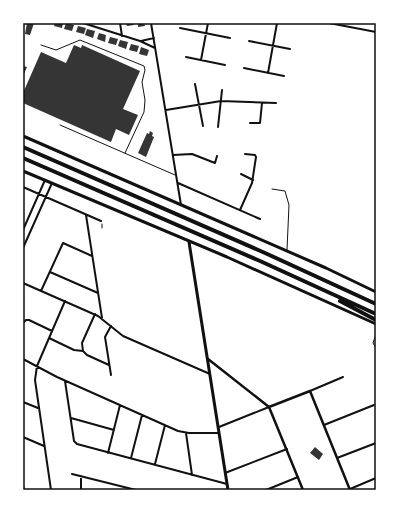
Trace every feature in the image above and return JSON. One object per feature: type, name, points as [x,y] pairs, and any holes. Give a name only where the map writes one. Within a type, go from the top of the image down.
[{"type":"highway","points":[[23,147],[265,253],[376,304]]},
{"type":"highway","points":[[23,158],[376,314]]},
{"type":"highway","points":[[308,284],[376,320]]},
{"type":"highway","points":[[350,292],[376,301]]},
{"type":"main road","points":[[23,136],[287,250],[376,292]]},
{"type":"main road","points":[[23,171],[376,324]]},
{"type":"main road","points":[[189,242],[228,490]]},
{"type":"street","points":[[83,23],[140,41],[155,48]]},
{"type":"street","points":[[120,23],[122,36]]},
{"type":"street","points":[[151,23],[181,205]]},
{"type":"street","points":[[201,60],[208,23]]},
{"type":"street","points":[[268,73],[277,23]]},
{"type":"street","points":[[329,23],[376,32]]},
{"type":"street","points":[[180,28],[230,38]]},
{"type":"street","points":[[140,41],[154,38]]},
{"type":"street","points":[[249,41],[290,49]]},
{"type":"street","points":[[186,57],[225,65]]},
{"type":"street","points":[[244,68],[284,76]]},
{"type":"street","points":[[195,84],[203,126]]},
{"type":"street","points":[[218,127],[222,90]]},
{"type":"street","points":[[166,110],[221,101],[276,103]]},
{"type":"street","points":[[250,124],[260,124],[262,103]]},
{"type":"street","points":[[173,155],[192,154],[215,163],[217,156]]},
{"type":"street","points":[[240,210],[252,180],[256,156],[245,154]]},
{"type":"street","points":[[241,174],[252,180]]},
{"type":"street","points":[[23,230],[45,180]]},
{"type":"street","points":[[23,248],[52,183]]},
{"type":"street","points":[[178,183],[260,219]]},
{"type":"street","points":[[23,187],[101,221]]},
{"type":"street","points":[[86,215],[102,318]]},
{"type":"street","points":[[41,291],[63,243],[93,256]]},
{"type":"street","points":[[50,272],[98,293]]},
{"type":"street","points":[[23,283],[95,314],[123,336],[210,374]]},
{"type":"street","points":[[51,490],[35,385],[37,366],[65,301]]},
{"type":"street","points":[[95,314],[82,343],[83,351],[86,355],[110,366]]},
{"type":"street","points":[[23,323],[27,320],[52,331]]},
{"type":"street","points":[[110,326],[105,337],[111,375]]},
{"type":"street","points":[[49,338],[74,350],[83,351]]},
{"type":"street","points":[[23,359],[65,381],[186,433],[219,433]]},
{"type":"street","points":[[207,359],[269,407],[303,490]]},
{"type":"street","points":[[218,428],[343,377]]},
{"type":"street","points":[[65,381],[76,444],[227,484]]},
{"type":"street","points":[[310,391],[350,490],[376,478]]},
{"type":"street","points":[[23,402],[38,408]]},
{"type":"street","points":[[108,453],[120,405]]},
{"type":"street","points":[[324,426],[374,405]]},
{"type":"street","points":[[131,459],[142,415]]},
{"type":"street","points":[[71,418],[114,430]]},
{"type":"street","points":[[155,465],[165,425]]},
{"type":"street","points":[[186,433],[192,474]]},
{"type":"street","points":[[23,437],[44,446]]},
{"type":"street","points":[[337,458],[376,443]]},
{"type":"street","points":[[225,473],[287,449]]},
{"type":"street","points":[[72,474],[136,490]]},
{"type":"street","points":[[81,476],[81,490]]},
{"type":"street","points":[[266,490],[298,477]]},
{"type":"street","points":[[23,486],[24,490]]},
{"type":"lane","points":[[41,45],[56,50],[80,40],[144,66],[145,70],[142,82],[145,100],[144,112],[125,153]]},
{"type":"lane","points":[[60,125],[176,176]]},
{"type":"lane","points":[[272,189],[285,191],[289,200],[287,250]]},
{"type":"lane","points":[[376,334],[373,343],[376,348]]},
{"type":"building","points":[[27,23],[34,23],[30,35],[25,34]]},
{"type":"building","points":[[55,23],[63,23],[62,28],[54,26]]},
{"type":"building","points":[[66,23],[74,25],[72,31],[64,29]]},
{"type":"building","points":[[126,23],[133,23],[134,25],[127,26]]},
{"type":"building","points":[[138,23],[144,23],[145,26],[138,27]]},
{"type":"building","points":[[78,26],[86,28],[84,34],[76,32]]},
{"type":"building","points":[[87,29],[95,31],[93,38],[85,35]]},
{"type":"building","points":[[99,33],[106,35],[105,42],[97,39]]},
{"type":"building","points":[[110,37],[118,39],[116,45],[108,43]]},
{"type":"building","points":[[120,40],[128,42],[126,49],[118,46]]},
{"type":"building","points":[[131,44],[139,46],[137,52],[129,50]]},
{"type":"building","points":[[74,45],[81,48],[82,45],[140,71],[123,109],[138,115],[129,135],[116,129],[111,142],[23,103],[23,93],[41,52],[66,63]]},
{"type":"building","points":[[141,47],[149,50],[147,56],[139,54]]},
{"type":"building","points":[[23,66],[27,67],[23,76]]},
{"type":"building","points":[[150,131],[153,133],[152,136],[154,137],[146,157],[138,153],[147,133],[149,134]]},
{"type":"building","points":[[315,447],[323,454],[319,460],[310,453]]}]
